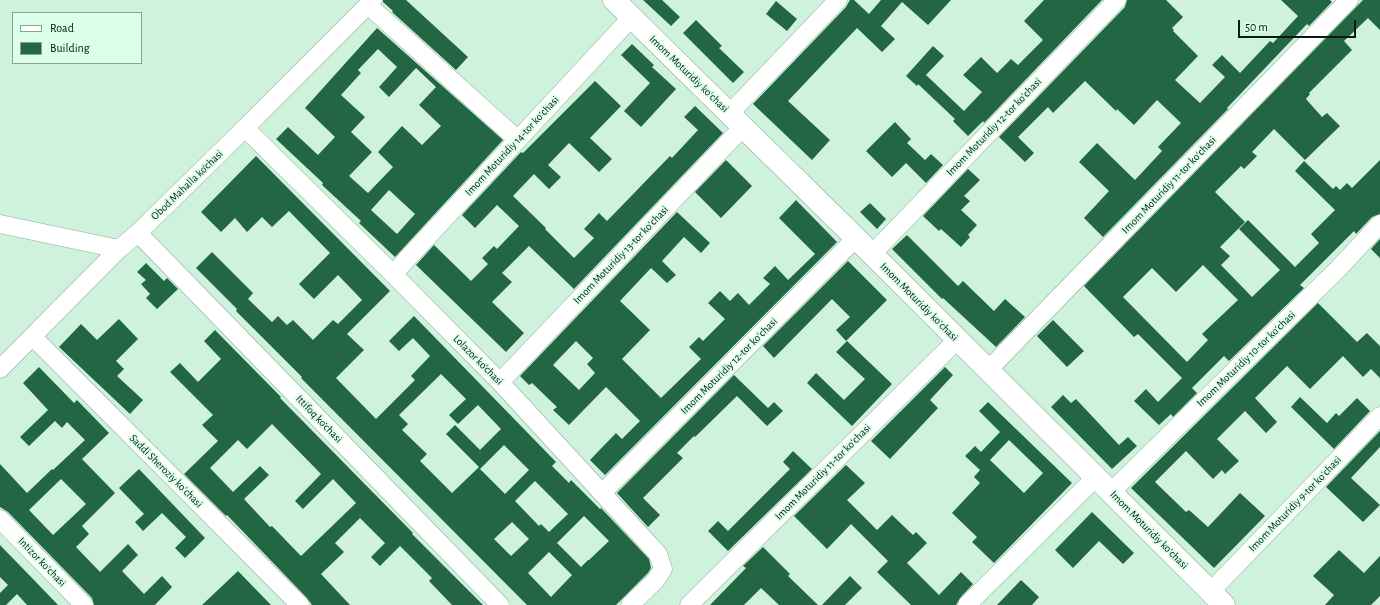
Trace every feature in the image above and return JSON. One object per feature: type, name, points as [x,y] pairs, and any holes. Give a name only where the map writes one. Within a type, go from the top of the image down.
[{"type":"street","name":"Imom Moturidiy koʻchasi","points":[[614,0],[872,254],[1218,601]]},
{"type":"street","name":"Imom Moturidiy 13-tor koʻchasi","points":[[500,382],[736,121],[838,0]]},
{"type":"street","name":"Imom Moturidiy 12-tor koʻchasi","points":[[872,254],[1116,0]]},
{"type":"street","name":"Imom Moturidiy 11-tor koʻchasi","points":[[988,370],[1349,0]]},
{"type":"street","name":"Obod Mahalla ko‘chasi","points":[[0,369],[119,249],[138,233],[245,128],[370,2]]},
{"type":"street","points":[[370,2],[518,140]]},
{"type":"street","name":"Imom Moturidiy 14-tor koʻchasi","points":[[393,274],[631,18]]},
{"type":"street","name":"Lolazor ko‘chasi","points":[[245,128],[500,382],[603,492],[658,554],[663,569],[656,580],[630,605]]},
{"type":"street","points":[[0,224],[119,249]]},
{"type":"street","name":"Imom Moturidiy 10-tor koʻchasi","points":[[967,605],[1103,484],[1337,270],[1380,224]]},
{"type":"street","name":"Ittifoq ko‘chasi","points":[[138,233],[500,605]]},
{"type":"street","name":"Imom Moturidiy 12-tor koʻchasi","points":[[603,492],[856,239]]},
{"type":"street","name":"Saddi Sheroziy koʻchasi","points":[[32,337],[300,605]]},
{"type":"street","name":"Imom Moturidiy 11-tor koʻchasi","points":[[689,605],[957,340]]},
{"type":"street","name":"Imom Moturidiy 9-tor koʻchasi","points":[[1218,601],[1380,416]]},
{"type":"street","name":"Intizor koʻchasi","points":[[0,519],[84,605]]},
{"type":"building","points":[[383,0],[406,0],[468,57],[456,70],[392,12],[393,11],[383,2]]},
{"type":"building","points":[[643,0],[662,0],[680,17],[671,26]]},
{"type":"building","points":[[850,0],[854,0],[869,14],[881,0],[951,0],[928,25],[902,2],[881,26],[895,39],[882,52],[857,28],[788,101],[830,140],[812,160],[753,104],[846,7]]},
{"type":"building","points":[[1044,0],[1102,0],[984,123],[983,121],[968,136],[953,121],[955,119],[918,84],[917,86],[906,76],[933,46],[944,56],[926,75],[964,111],[982,92],[963,75],[981,57],[997,73],[1011,59],[1018,65],[1043,40],[1024,21]]},
{"type":"building","points":[[1127,0],[1166,0],[1183,17],[1172,28],[1174,30],[1173,31],[1198,56],[1175,80],[1200,103],[1225,77],[1212,65],[1222,55],[1240,73],[1270,41],[1273,43],[1298,16],[1281,0],[1330,0],[1332,2],[1309,26],[1307,24],[1227,108],[1228,109],[1103,237],[1084,218],[1109,191],[1079,162],[1097,143],[1135,180],[1162,151],[1158,147],[1181,123],[1157,100],[1134,125],[1117,109],[1116,111],[1085,81],[1053,113],[1048,107],[1018,137],[1034,153],[1025,162],[999,137],[1125,7]]},
{"type":"building","points":[[1363,0],[1380,0],[1380,30],[1368,18],[1344,41],[1352,50],[1309,93],[1310,94],[1306,99],[1322,117],[1327,113],[1340,126],[1305,160],[1274,129],[1252,152],[1257,156],[1244,169],[1241,166],[1215,192],[1245,222],[1220,247],[1230,256],[1221,265],[1252,297],[1280,270],[1239,229],[1248,220],[1295,267],[1319,243],[1311,234],[1335,210],[1295,171],[1304,161],[1333,189],[1336,186],[1340,190],[1347,183],[1352,188],[1380,160],[1380,214],[1372,217],[1356,234],[1354,231],[1300,285],[1304,288],[1229,361],[1224,356],[1192,388],[1197,393],[1173,417],[1171,414],[1159,425],[1134,401],[1146,389],[1158,402],[1182,378],[1138,334],[1134,337],[1084,286]],"holes":[[[1203,265],[1238,300],[1202,334],[1208,340],[1187,362],[1123,297],[1152,268],[1176,292]]]},
{"type":"building","points":[[776,1],[797,19],[787,31],[766,14]]},
{"type":"building","points":[[696,20],[722,46],[719,48],[744,72],[733,83],[683,33]]},
{"type":"building","points":[[377,28],[503,140],[395,257],[359,223],[361,221],[322,185],[323,183],[276,139],[288,127],[318,155],[335,137],[305,108]],"holes":[[[378,49],[397,67],[379,87],[389,97],[416,68],[436,87],[419,105],[441,126],[422,145],[402,126],[378,152],[393,167],[368,193],[349,176],[372,152],[351,132],[365,117],[341,95],[361,73],[358,70]],[[389,190],[415,214],[397,234],[371,210]]]},
{"type":"building","points":[[632,44],[654,65],[652,67],[676,89],[641,127],[624,111],[650,83],[621,55]]},
{"type":"building","points":[[595,81],[621,106],[590,138],[612,159],[599,172],[569,143],[548,165],[561,177],[549,189],[534,174],[513,196],[574,258],[594,238],[584,229],[599,213],[607,221],[670,156],[672,158],[698,130],[684,117],[695,106],[723,133],[574,289],[529,246],[502,273],[512,282],[492,302],[524,333],[506,352],[416,265],[434,245],[471,281],[488,264],[482,258],[494,246],[497,249],[519,226],[497,205],[475,228],[462,215],[521,152],[523,153]]},
{"type":"building","points":[[895,122],[911,139],[907,143],[925,160],[931,154],[943,165],[926,183],[906,163],[892,177],[866,151]]},
{"type":"building","points":[[256,156],[390,291],[347,334],[364,350],[336,378],[376,419],[415,380],[411,376],[430,356],[413,338],[399,351],[389,341],[414,316],[556,462],[552,466],[569,483],[571,480],[600,509],[601,508],[649,559],[651,568],[648,573],[616,605],[527,605],[301,378],[302,377],[236,311],[237,309],[196,268],[212,252],[253,293],[248,299],[272,322],[278,316],[287,325],[293,320],[313,340],[333,320],[338,324],[362,300],[338,275],[314,299],[299,284],[330,253],[289,211],[272,227],[262,217],[247,232],[235,218],[221,232],[201,212]],"holes":[[[441,374],[466,399],[449,415],[458,424],[478,405],[501,429],[480,450],[455,425],[446,434],[479,467],[452,493],[420,461],[427,454],[402,430],[408,424],[399,415]],[[504,445],[529,470],[505,494],[480,469]],[[535,481],[568,514],[549,532],[541,524],[539,526],[515,501]],[[584,516],[609,541],[581,567],[557,543]],[[512,522],[529,539],[511,556],[494,539]],[[549,552],[572,575],[551,597],[528,573]]]},
{"type":"building","points":[[726,160],[752,186],[721,218],[695,192]]},
{"type":"building","points":[[968,169],[980,180],[964,196],[970,201],[961,210],[977,225],[968,235],[970,237],[961,247],[941,229],[939,231],[923,216]]},
{"type":"building","points":[[796,200],[837,242],[605,475],[590,460],[616,433],[622,439],[640,421],[606,387],[569,425],[553,410],[557,407],[532,383],[529,385],[520,376],[677,212],[710,243],[701,253],[684,237],[662,261],[676,275],[667,283],[651,268],[620,301],[650,330],[622,359],[661,398],[701,359],[689,347],[699,337],[703,341],[725,319],[708,303],[720,291],[730,301],[738,293],[749,305],[770,284],[763,278],[775,266],[788,280],[815,254],[779,218]],"holes":[[[576,341],[593,358],[587,364],[595,373],[579,390],[553,365]]]},
{"type":"building","points":[[870,203],[886,219],[877,229],[860,212]]},
{"type":"building","points":[[907,235],[958,286],[963,281],[994,311],[1005,299],[1025,317],[996,347],[943,298],[942,299],[892,249]]},
{"type":"building","points":[[1380,239],[1380,258],[1371,249]]},
{"type":"building","points":[[848,261],[887,300],[846,341],[836,330],[850,317],[832,299],[774,358],[763,346]]},
{"type":"building","points":[[146,263],[164,281],[167,278],[178,289],[157,309],[146,298],[150,294],[141,284],[146,280],[137,272]]},
{"type":"building","points":[[1318,303],[1357,342],[1367,333],[1380,346],[1380,378],[1371,369],[1363,377],[1343,356],[1310,389],[1287,366],[1255,398],[1277,422],[1266,433],[1245,411],[1217,439],[1239,461],[1225,474],[1222,470],[1213,479],[1186,451],[1155,482],[1186,512],[1189,510],[1208,527],[1240,493],[1265,516],[1214,568],[1131,488]]},
{"type":"building","points":[[119,319],[138,339],[116,361],[124,369],[117,376],[143,400],[130,414],[59,347],[81,324],[97,340]]},
{"type":"building","points":[[1053,320],[1084,351],[1067,367],[1037,336]]},
{"type":"building","points":[[215,330],[413,533],[412,534],[483,605],[452,605],[429,581],[432,578],[400,546],[380,566],[371,557],[385,543],[360,518],[335,543],[344,552],[321,574],[350,605],[312,605],[227,515],[226,516],[184,474],[218,441],[202,425],[213,415],[170,372],[180,363],[198,382],[221,359],[204,341]],"holes":[[[272,424],[321,474],[295,501],[303,509],[333,479],[356,503],[301,556],[272,526],[270,527],[244,499],[269,475],[260,466],[233,492],[210,468],[238,440],[247,449]]]},
{"type":"building","points":[[847,341],[892,384],[852,426],[807,383],[816,373],[844,400],[865,379],[836,352]]},
{"type":"building","points":[[39,367],[74,403],[77,400],[109,433],[82,459],[115,493],[82,526],[89,534],[76,547],[100,572],[128,544],[138,555],[122,571],[144,594],[162,576],[172,587],[155,605],[94,605],[92,598],[8,512],[0,507],[0,464],[27,493],[85,440],[67,422],[62,428],[55,421],[29,446],[20,437],[48,410],[23,383]],"holes":[[[61,479],[86,504],[53,535],[29,510]]]},
{"type":"building","points":[[945,367],[953,375],[930,400],[938,408],[890,459],[871,441]]},
{"type":"building","points":[[734,375],[768,408],[774,402],[783,411],[767,426],[737,396],[677,453],[683,458],[643,498],[660,515],[648,527],[617,493]]},
{"type":"building","points":[[1063,395],[1071,403],[1076,399],[1119,445],[1128,437],[1137,446],[1112,469],[1051,407]]},
{"type":"building","points":[[1300,397],[1327,423],[1336,413],[1339,416],[1357,398],[1370,411],[1334,449],[1291,407]]},
{"type":"building","points":[[988,402],[1072,483],[994,563],[972,542],[977,537],[952,513],[980,483],[974,477],[980,470],[965,456],[975,446],[981,452],[1000,432],[979,411]],"holes":[[[1009,440],[1043,473],[1024,493],[990,460]]]},
{"type":"building","points":[[1380,431],[1380,447],[1351,478],[1380,505],[1363,522],[1326,487]]},
{"type":"building","points":[[793,451],[812,469],[728,551],[708,531],[718,521],[728,531],[790,469],[783,462]]},
{"type":"building","points":[[846,465],[865,483],[847,500],[877,530],[892,515],[913,535],[916,532],[927,543],[907,563],[939,595],[961,572],[973,584],[960,598],[956,605],[911,605],[877,572],[888,561],[851,524],[827,549],[794,516]]},
{"type":"building","points":[[139,469],[205,538],[185,558],[175,548],[186,537],[162,513],[143,531],[135,522],[144,514],[119,488]]},
{"type":"building","points":[[1092,512],[1134,553],[1123,564],[1099,541],[1073,568],[1055,550]]},
{"type":"building","points":[[0,545],[58,605],[27,605],[17,594],[6,605],[0,605],[0,593],[8,585],[0,577]]},
{"type":"building","points":[[763,547],[790,574],[788,576],[818,605],[779,605],[761,588],[744,605],[710,605],[746,568],[743,566]]},
{"type":"building","points":[[1339,550],[1364,573],[1380,556],[1380,596],[1371,605],[1325,605],[1334,595],[1313,576]]},
{"type":"building","points":[[238,571],[271,605],[202,605]]},
{"type":"building","points":[[850,576],[862,588],[845,605],[822,605]]},
{"type":"building","points":[[1021,580],[1039,597],[1032,605],[997,605]]}]
